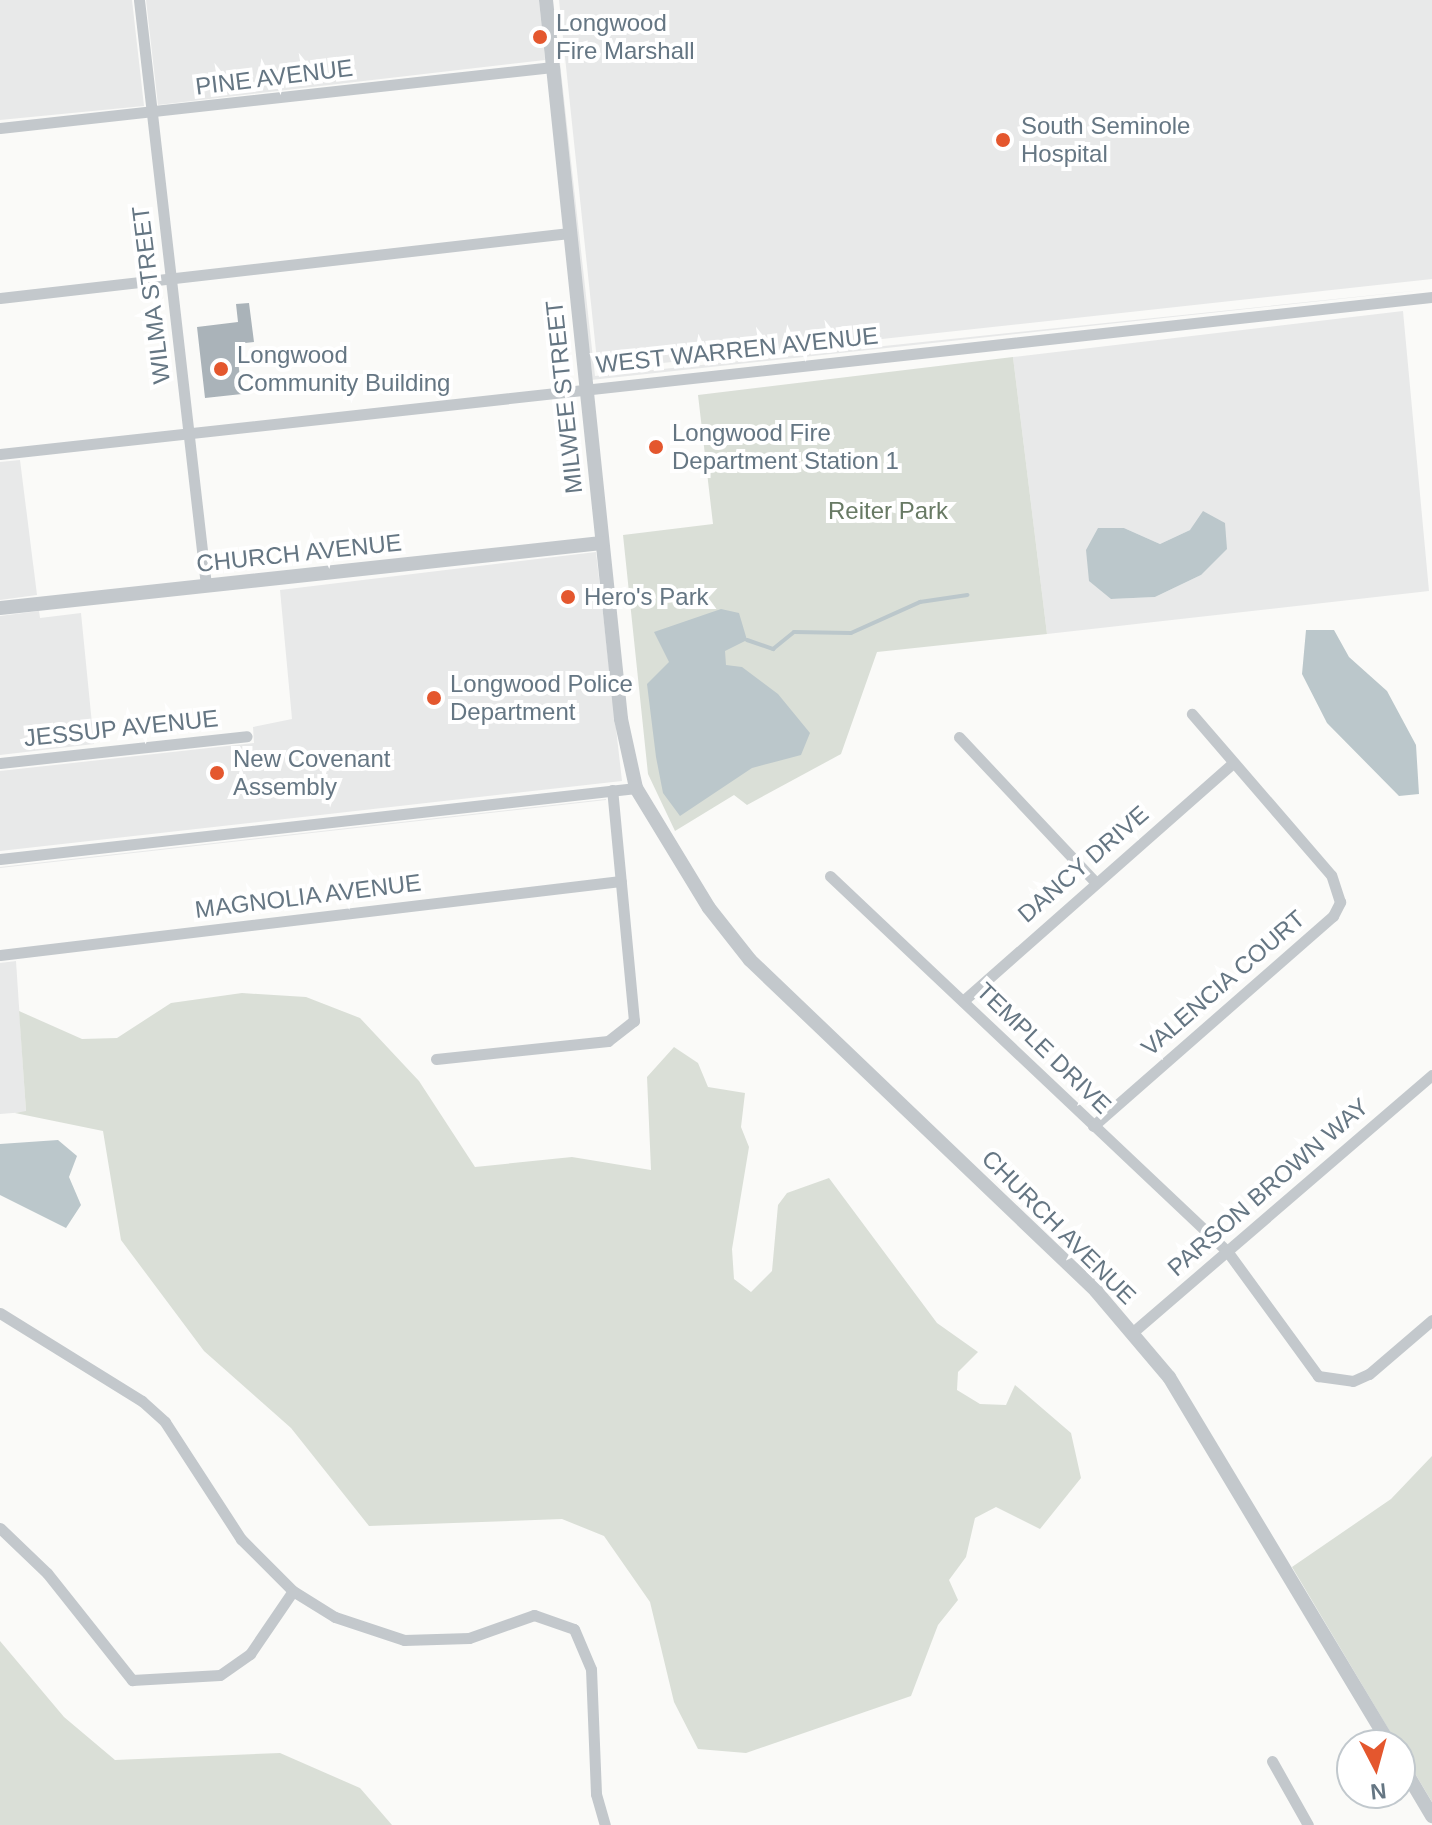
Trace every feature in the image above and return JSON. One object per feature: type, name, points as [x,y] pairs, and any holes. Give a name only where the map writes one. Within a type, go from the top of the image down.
[{"type":"street","name":"WILMA STREET","points":[[139,0],[206,585]]},
{"type":"street","name":"MILWEE STREET","points":[[546,0],[621,719],[636,788]]},
{"type":"street","name":"PINE AVENUE","points":[[0,128],[553,67]]},
{"type":"street","points":[[0,298],[569,233]]},
{"type":"street","name":"WEST WARREN AVENUE","points":[[0,454],[1432,297]]},
{"type":"street","name":"CHURCH AVENUE","points":[[0,608],[602,543]]},
{"type":"street","name":"VALENCIA COURT","points":[[1093,1126],[1333,916],[1340,902],[1331,875],[1192,714]]},
{"type":"street","name":"JESSUP AVENUE","points":[[0,763],[247,736]]},
{"type":"street","points":[[959,737],[1095,882]]},
{"type":"street","name":"DANCY DRIVE","points":[[963,1001],[1233,763]]},
{"type":"street","points":[[0,859],[636,788]]},
{"type":"street","name":"CHURCH AVENUE","points":[[636,788],[709,908],[750,960],[1133,1332],[1202,1428],[1381,1729]]},
{"type":"street","points":[[436,1059],[608,1041],[627,1031],[635,1008],[612,790]]},
{"type":"street","name":"TEMPLE DRIVE","points":[[830,876],[1227,1251],[1309,1368],[1335,1382],[1369,1374],[1432,1320]]},
{"type":"street","name":"MAGNOLIA AVENUE","points":[[0,955],[621,881]]},
{"type":"street","name":"PARSON BROWN WAY","points":[[1133,1332],[1432,1075]]},
{"type":"street","points":[[0,1313],[165,1422],[241,1539],[293,1591],[335,1617],[404,1640],[469,1638],[534,1615],[574,1629],[591,1669],[596,1794],[605,1825]]},
{"type":"street","points":[[0,1528],[47,1573],[132,1680],[220,1675],[250,1654],[293,1591]]},
{"type":"street","points":[[1272,1761],[1308,1825]]},
{"type":"street","points":[[1416,1789],[1432,1816]]},
{"type":"shaded area","points":[[0,0],[132,0],[144,106],[0,120]]},
{"type":"shaded area","points":[[146,0],[539,0],[545,60],[158,105]]},
{"type":"shaded area","points":[[553,0],[595,376],[1432,289],[591,380]]},
{"type":"shaded area","name":"South Seminole Hospital","points":[[559,0],[1432,0],[1432,279],[598,370]]},
{"type":"shaded area","points":[[1403,311],[1429,591],[1047,634],[1013,357]],"holes":[[[1124,528],[1160,544],[1190,530],[1201,575],[1155,597],[1111,599]]]},
{"type":"shaded area","points":[[20,460],[37,595],[0,600],[0,462]]},
{"type":"shaded area","points":[[1203,511],[1225,523],[1227,549],[1201,575],[1155,597],[1111,599],[1089,581],[1086,550],[1098,528],[1124,528],[1160,544],[1190,530]]},
{"type":"shaded area","points":[[596,552],[622,781],[0,851],[0,771],[254,743],[253,727],[292,719],[280,590]]},
{"type":"shaded area","points":[[721,609],[739,613],[747,640],[725,651],[726,665],[742,667],[778,694],[810,733],[801,755],[752,768],[680,816],[663,793],[656,757],[647,684],[669,662],[654,632]]},
{"type":"shaded area","points":[[39,611],[40,618],[81,613],[94,744],[0,755],[0,616]]},
{"type":"shaded area","points":[[1306,630],[1334,630],[1349,657],[1387,691],[1416,745],[1419,794],[1399,796],[1327,723],[1302,674]]},
{"type":"shaded area","points":[[606,800],[0,868],[0,867]]},
{"type":"shaded area","points":[[16,961],[26,1112],[0,1114],[0,963]]},
{"type":"shaded area","points":[[58,1140],[77,1156],[69,1177],[81,1205],[66,1228],[0,1195],[0,1144]]},
{"type":"green space","name":"Reiter Park","points":[[1013,357],[1047,634],[877,652],[841,754],[747,805],[734,795],[675,831],[648,774],[623,535],[713,524],[698,395]]},
{"type":"green space","points":[[242,993],[306,997],[360,1018],[419,1081],[475,1167],[572,1157],[651,1170],[647,1077],[674,1047],[698,1063],[708,1087],[745,1093],[741,1127],[749,1147],[732,1249],[734,1279],[751,1292],[772,1271],[778,1205],[787,1193],[829,1178],[937,1323],[978,1352],[958,1372],[957,1390],[980,1404],[1006,1405],[1015,1385],[1071,1433],[1081,1478],[1040,1529],[996,1507],[975,1518],[966,1557],[949,1580],[958,1600],[938,1625],[911,1696],[746,1753],[698,1749],[674,1702],[650,1602],[604,1536],[562,1519],[369,1526],[291,1428],[204,1351],[121,1240],[103,1131],[15,1113],[26,1111],[19,1011],[82,1039],[117,1038],[171,1003]]},
{"type":"green space","points":[[1432,1456],[1432,1802],[1416,1775],[1416,1729],[1389,1729],[1292,1567],[1391,1499]]},
{"type":"green space","points":[[0,1641],[64,1717],[115,1760],[280,1753],[360,1788],[392,1825],[0,1825]]},
{"type":"building","name":"Longwood Community Building","points":[[249,303],[254,342],[236,344],[242,394],[205,398],[197,327],[238,322],[236,304]]},
{"type":"waterway","points":[[747,640],[773,649],[794,632],[851,633],[920,602],[967,595]]},
{"type":"place","name":"Longwood Fire Marshall","points":[[540,37]]},
{"type":"place","name":"South Seminole Hospital","points":[[1003,140]]},
{"type":"place","name":"Longwood Community Building","points":[[221,369]]},
{"type":"place","name":"Longwood Fire Department Station 1","points":[[656,447]]},
{"type":"place","name":"Hero's Park","points":[[568,597]]},
{"type":"place","name":"Longwood Police Department","points":[[434,698]]},
{"type":"place","name":"New Covenant Assembly","points":[[217,773]]}]
